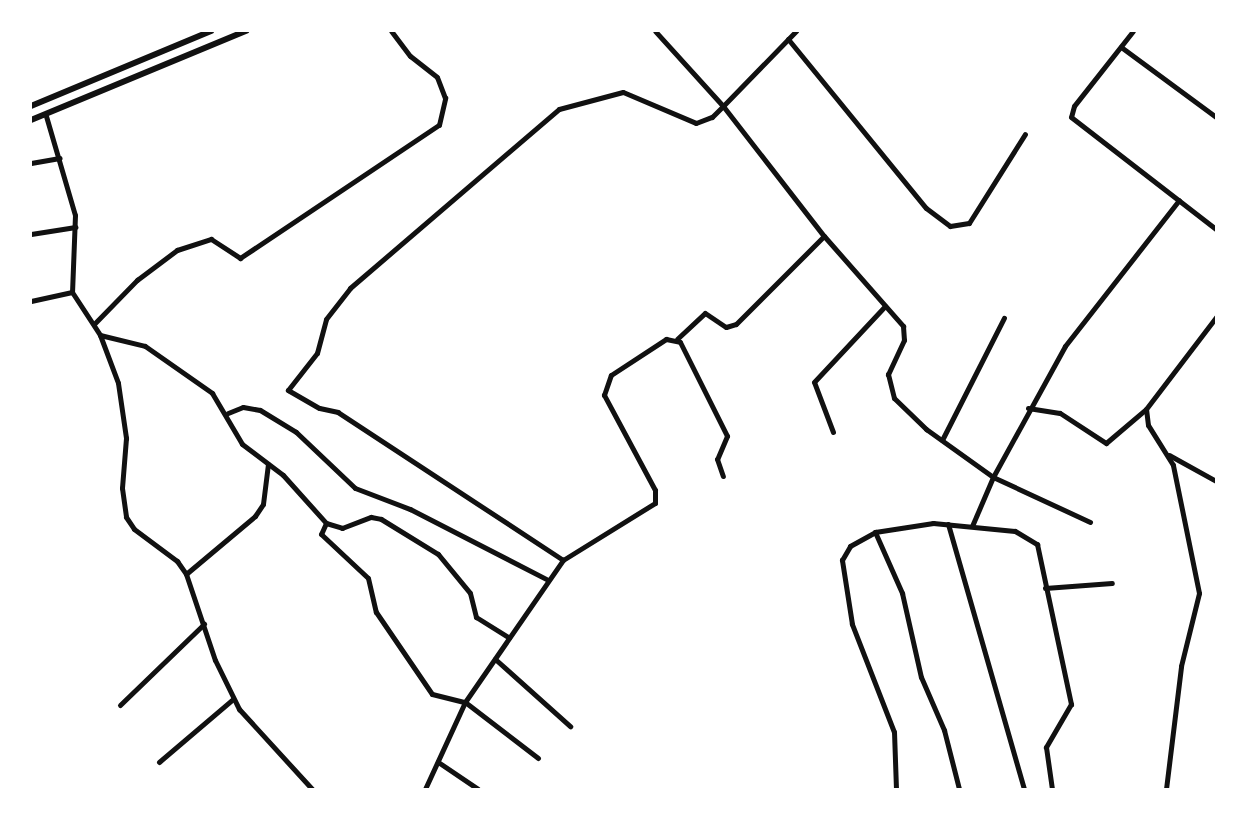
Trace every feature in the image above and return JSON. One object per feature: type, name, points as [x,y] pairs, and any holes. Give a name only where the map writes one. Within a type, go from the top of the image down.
[{"type":"street","points":[[31,120],[46,116],[246,31]]},
{"type":"street","points":[[94,324],[137,280],[177,250],[211,239],[235,257],[246,256],[439,124],[445,98],[438,77],[410,56],[391,31]]},
{"type":"street","points":[[655,31],[723,106],[824,236],[905,332],[888,385],[907,412],[942,440],[993,476],[1090,522]]},
{"type":"street","points":[[563,560],[338,412],[293,395],[289,385],[317,352],[326,320],[350,288],[559,110],[623,92],[696,123],[723,106],[796,31]]},
{"type":"street","points":[[1133,31],[1074,106],[1071,117],[1216,229]]},
{"type":"street","points":[[31,106],[207,32]]},
{"type":"street","points":[[788,39],[926,208],[950,226],[969,223],[1025,134]]},
{"type":"street","points":[[1120,47],[1216,117]]},
{"type":"street","points":[[46,116],[72,194],[75,227],[72,292],[100,334],[124,412],[126,517],[134,529],[177,560],[186,574],[233,699],[312,789]]},
{"type":"street","points":[[31,163],[60,158]]},
{"type":"street","points":[[972,526],[993,476],[1028,408],[1065,346],[1179,200]]},
{"type":"street","points":[[31,234],[75,227]]},
{"type":"street","points":[[425,789],[465,702],[563,560],[655,503],[655,490],[603,387],[611,375],[666,339],[677,339],[705,313],[726,327],[736,324],[824,236]]},
{"type":"street","points":[[31,301],[72,292]]},
{"type":"street","points":[[833,432],[814,382],[885,306]]},
{"type":"street","points":[[1028,408],[1060,414],[1106,442],[1146,409],[1216,317]]},
{"type":"street","points":[[942,440],[1004,318]]},
{"type":"street","points":[[100,334],[125,339],[168,360],[212,393],[228,413],[242,444],[268,464],[326,523],[342,528],[371,517],[381,519],[417,538],[455,571],[473,598],[476,617],[510,638]]},
{"type":"street","points":[[677,339],[727,436],[717,459],[723,476]]},
{"type":"street","points":[[228,413],[243,407],[260,410],[296,432],[355,488],[410,509],[548,580]]},
{"type":"street","points":[[1146,409],[1148,425],[1169,455],[1199,593],[1181,666],[1166,789]]},
{"type":"street","points":[[1169,455],[1216,481]]},
{"type":"street","points":[[186,574],[255,516],[263,504],[268,464]]},
{"type":"street","points":[[326,523],[321,534],[368,578],[376,612],[400,642],[417,676],[438,698],[465,702],[538,758]]},
{"type":"street","points":[[896,789],[894,732],[852,624],[844,587],[845,552],[875,532],[911,523],[972,526],[1033,538],[1071,704],[1046,747],[1052,789]]},
{"type":"street","points":[[948,524],[1024,789]]},
{"type":"street","points":[[875,532],[902,593],[921,677],[944,730],[959,789]]},
{"type":"street","points":[[1045,588],[1112,583]]},
{"type":"street","points":[[120,705],[204,624]]},
{"type":"street","points":[[495,660],[570,726]]},
{"type":"street","points":[[160,762],[233,699]]},
{"type":"street","points":[[438,762],[478,789]]}]
